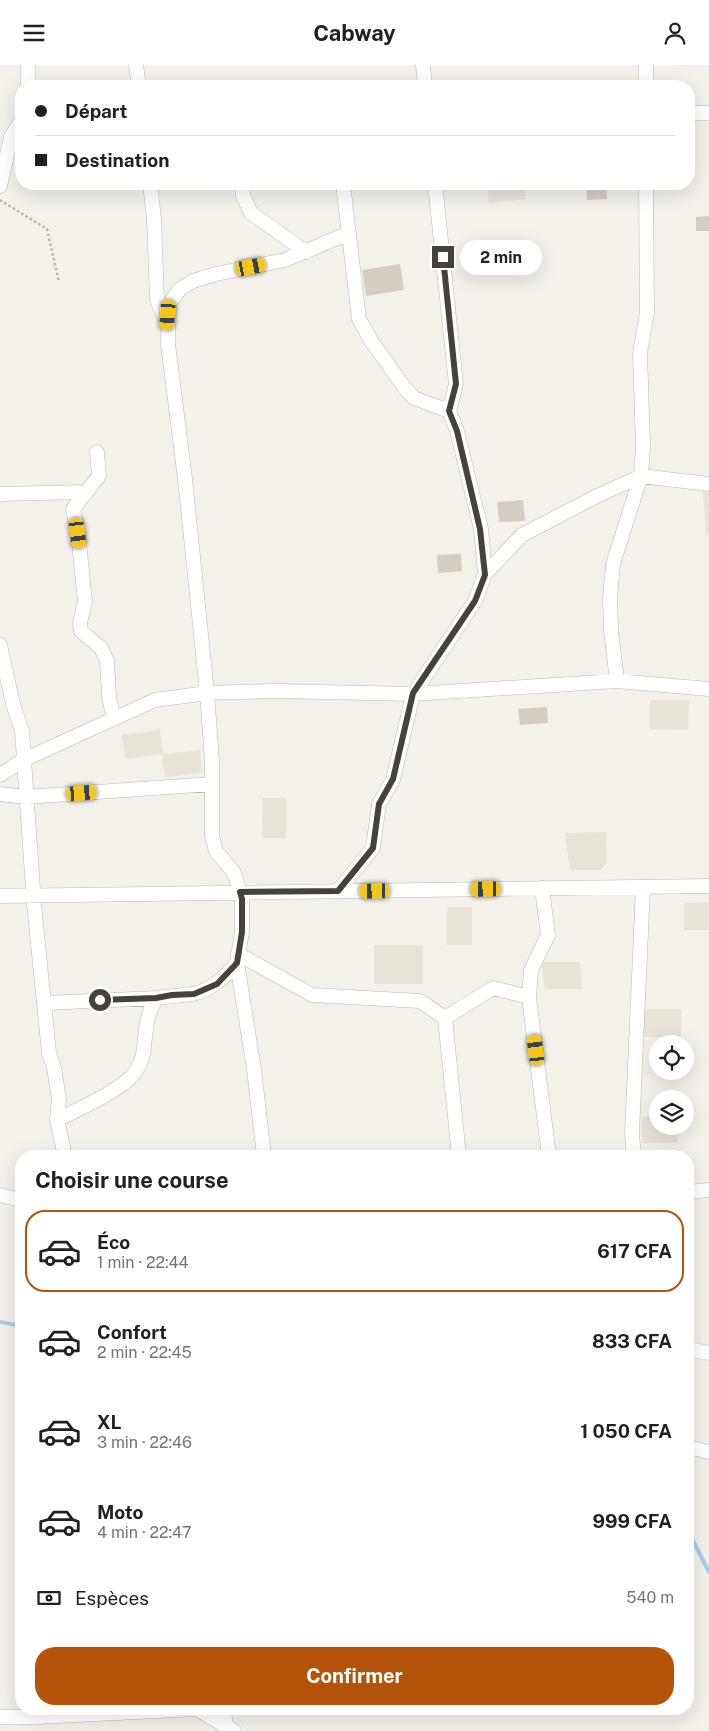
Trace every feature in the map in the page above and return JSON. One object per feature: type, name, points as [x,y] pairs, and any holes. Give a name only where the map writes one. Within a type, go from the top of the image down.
[{"type":"street","points":[[28,65],[28,80]]},
{"type":"street","points":[[136,65],[137,80]]},
{"type":"street","points":[[423,65],[424,80]]},
{"type":"street","points":[[646,65],[646,80]]},
{"type":"street","points":[[695,113],[709,113]]},
{"type":"street","points":[[0,186],[11,136]]},
{"type":"street","points":[[151,190],[154,219],[157,300],[167,325]]},
{"type":"street","points":[[242,190],[243,196],[251,213],[306,252]]},
{"type":"street","points":[[344,190],[359,319],[372,342],[414,398],[449,411]]},
{"type":"street","points":[[436,190],[456,384],[449,411],[457,431],[480,529],[485,575]]},
{"type":"street","points":[[618,681],[610,599],[613,564],[641,476],[643,447],[640,353],[647,312],[646,190]]},
{"type":"street","points":[[263,1150],[254,1069],[237,958],[242,932],[242,899],[234,873],[216,851],[212,836],[212,784],[207,693],[186,479],[171,373],[167,325],[169,304],[180,289],[193,281],[216,274],[285,260],[349,233]]},
{"type":"street","points":[[97,452],[99,477],[73,509],[78,533],[85,601],[80,623],[81,631],[100,648],[107,661],[109,697],[114,719]]},
{"type":"street","points":[[338,891],[373,848],[379,804],[393,779],[413,693],[475,601],[485,575],[522,535],[597,495],[641,476],[709,484]]},
{"type":"street","points":[[0,495],[86,492]]},
{"type":"street","points":[[0,645],[13,704],[22,731],[33,895],[49,1053],[54,1067],[59,1099],[57,1120],[64,1150]]},
{"type":"street","points":[[0,775],[23,760],[155,700],[207,693],[275,691],[413,693],[618,681],[709,689]]},
{"type":"street","points":[[0,794],[26,797],[212,784]]},
{"type":"street","points":[[0,896],[709,886]]},
{"type":"street","points":[[633,1150],[632,1134],[643,887]]},
{"type":"street","points":[[542,888],[548,935],[531,970],[529,997],[548,1150]]},
{"type":"street","points":[[44,1003],[156,998],[194,994],[217,984],[237,958]]},
{"type":"street","points":[[237,958],[312,995],[420,1001],[445,1018],[458,1150]]},
{"type":"street","points":[[445,1018],[493,988],[529,997]]},
{"type":"street","points":[[57,1120],[100,1098],[132,1077],[142,1057],[149,1014],[156,998]]},
{"type":"street","points":[[694,1191],[709,1190]]},
{"type":"street","points":[[0,1195],[15,1199]]},
{"type":"street","points":[[694,1350],[709,1353]]},
{"type":"street","points":[[694,1448],[709,1452]]},
{"type":"street","points":[[0,1717],[37,1724],[133,1715]]},
{"type":"street","points":[[206,1715],[228,1729]]},
{"type":"street","points":[[225,1715],[228,1729]]},
{"type":"path","points":[[0,199],[47,229],[59,282]]},
{"type":"shaded area","points":[[488,190],[525,190],[526,199],[489,203]]},
{"type":"shaded area","points":[[703,492],[709,492],[709,534],[706,533]]},
{"type":"shaded area","points":[[650,700],[689,700],[688,730],[650,729]]},
{"type":"shaded area","points":[[160,730],[163,754],[200,750],[202,773],[165,777],[162,754],[125,759],[122,735]]},
{"type":"shaded area","points":[[263,798],[286,798],[286,838],[262,838]]},
{"type":"shaded area","points":[[606,832],[607,863],[601,870],[570,870],[565,833]]},
{"type":"shaded area","points":[[709,902],[709,930],[684,930],[684,903]]},
{"type":"shaded area","points":[[447,907],[472,907],[472,945],[447,945]]},
{"type":"shaded area","points":[[374,945],[423,945],[423,984],[374,984]]},
{"type":"shaded area","points":[[541,962],[580,962],[582,989],[545,989]]},
{"type":"shaded area","points":[[643,1009],[681,1009],[681,1035],[649,1035],[649,1037],[644,1037]]},
{"type":"shaded area","points":[[642,1117],[649,1117],[649,1135],[678,1135],[678,1143],[642,1143]]},
{"type":"building","points":[[586,190],[606,190],[607,199],[587,200]]},
{"type":"building","points":[[709,216],[709,231],[696,231],[696,217]]},
{"type":"building","points":[[400,264],[404,290],[366,296],[362,270]]},
{"type":"building","points":[[523,500],[525,521],[499,522],[497,502]]},
{"type":"building","points":[[461,554],[462,571],[438,573],[437,555]]},
{"type":"building","points":[[547,707],[548,723],[520,725],[518,709]]},
{"type":"waterway","points":[[0,1322],[15,1325]]},
{"type":"waterway","points":[[694,1543],[709,1572]]},
{"type":"route","points":[[100,1000],[156,998],[194,994],[217,984],[237,963],[242,932],[242,899],[240,892],[338,891],[373,848],[379,804],[393,779],[413,693],[475,601],[485,575],[480,529],[457,431],[449,411],[456,384],[443,257]]}]
